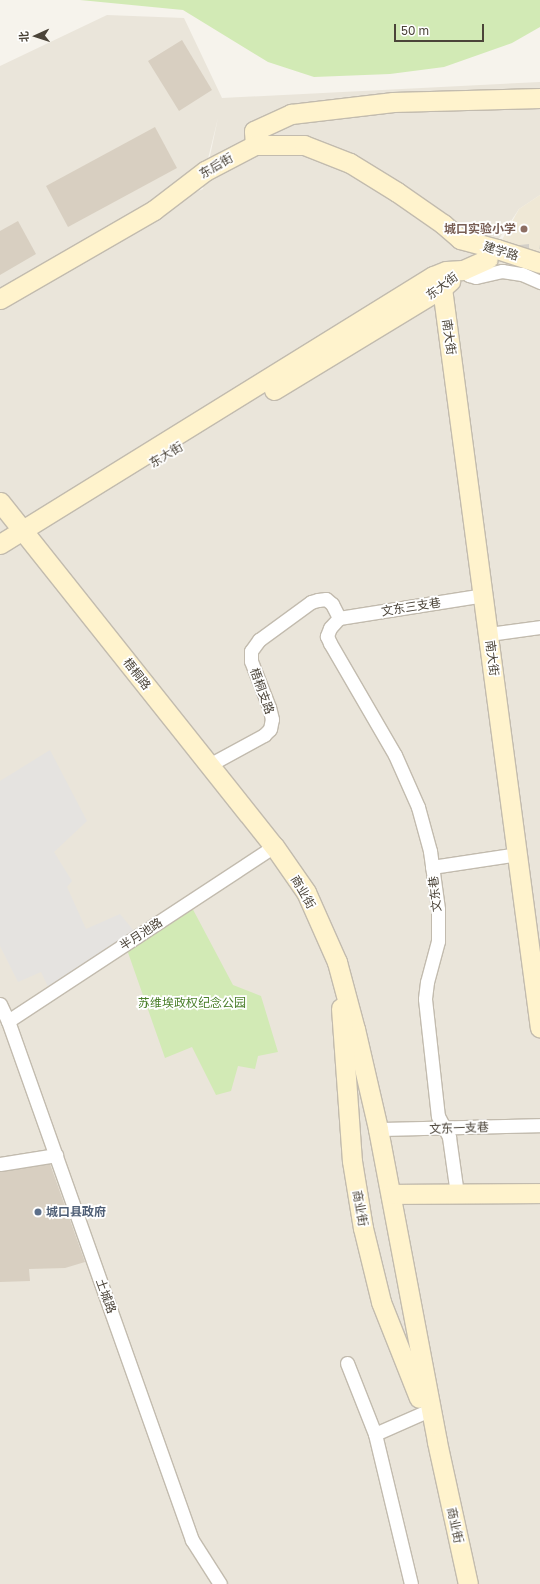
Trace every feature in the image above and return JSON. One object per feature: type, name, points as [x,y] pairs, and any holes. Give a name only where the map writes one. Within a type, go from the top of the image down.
[{"type":"street","points":[[255,145],[254,131],[291,114],[393,102],[540,98]]},
{"type":"street","name":"东后街","points":[[0,299],[154,210],[205,171],[255,145],[304,145],[350,163],[397,192],[443,224]]},
{"type":"street","name":"建学路","points":[[443,224],[460,239],[497,249],[540,264]]},
{"type":"street","points":[[488,259],[463,270],[469,276],[476,277],[502,271],[522,274],[540,282]]},
{"type":"street","name":"东大街","points":[[0,544],[25,533],[442,288],[463,270]]},
{"type":"street","name":"东大街","points":[[0,557],[25,533],[433,276],[446,271],[463,270]]},
{"type":"street","name":"南大街","points":[[442,288],[518,854],[536,967],[540,1028]]},
{"type":"street","name":"梧桐路","points":[[0,502],[274,846]]},
{"type":"street","name":"文东三支巷","points":[[339,618],[484,595]]},
{"type":"street","name":"梧桐支路","points":[[209,765],[264,735],[270,729],[272,719],[269,707],[251,661],[251,651],[259,640],[311,602],[318,600],[326,599],[332,604],[339,618]]},
{"type":"street","name":"文东巷","points":[[339,618],[330,628],[327,636],[395,754],[418,807],[430,851],[438,909],[438,941],[427,982],[425,999],[438,1116],[449,1137],[457,1194]]},
{"type":"street","points":[[489,634],[540,627]]},
{"type":"street","name":"商业街","points":[[274,846],[306,892],[338,962],[378,1129],[437,1442],[468,1584]]},
{"type":"street","name":"半月池路","points":[[8,1021],[274,846]]},
{"type":"street","points":[[432,867],[518,854]]},
{"type":"street","name":"商业街","points":[[338,962],[352,1161],[363,1228],[382,1302],[437,1442]]},
{"type":"street","name":"土城路","points":[[0,1004],[8,1021],[192,1540],[220,1584]]},
{"type":"street","name":"文东一支巷","points":[[378,1129],[446,1129],[540,1125]]},
{"type":"street","points":[[0,1164],[56,1155]]},
{"type":"street","points":[[391,1194],[540,1193]]},
{"type":"street","points":[[347,1363],[375,1434],[411,1576],[411,1584]]},
{"type":"street","points":[[375,1434],[425,1412]]},
{"type":"shaded area","points":[[107,15],[184,18],[222,98],[540,82],[540,195],[519,209],[497,242],[540,257],[540,1584],[0,1584],[0,66]],"holes":[[[218,118],[203,189],[156,209],[205,171]]]},
{"type":"shaded area","name":"城口实验小学","points":[[540,195],[540,263],[497,249],[519,209]]},
{"type":"shaded area","points":[[50,750],[87,821],[54,852],[72,881],[67,887],[86,929],[120,914],[138,936],[51,993],[41,972],[18,982],[0,946],[0,781]]},
{"type":"green space","points":[[80,0],[540,0],[540,27],[512,43],[444,67],[390,74],[314,77],[268,62],[183,10]]},
{"type":"green space","name":"苏维埃政权纪念公园","points":[[189,902],[233,985],[261,996],[278,1052],[258,1056],[255,1069],[238,1066],[231,1091],[216,1095],[192,1047],[165,1058],[125,944]]},
{"type":"building","points":[[182,40],[212,90],[179,111],[148,61]]},
{"type":"building","points":[[155,127],[177,168],[68,227],[46,186]]},
{"type":"building","points":[[18,221],[36,254],[0,275],[0,231]]},
{"type":"building","name":"城口县政府","points":[[50,1164],[85,1262],[65,1268],[29,1269],[30,1281],[0,1282],[0,1172]]},
{"type":"tunnel","points":[[511,255],[540,252]]},
{"type":"place","name":"城口实验小学","points":[[524,229]]},
{"type":"place","name":"城口县政府","points":[[38,1212]]}]
